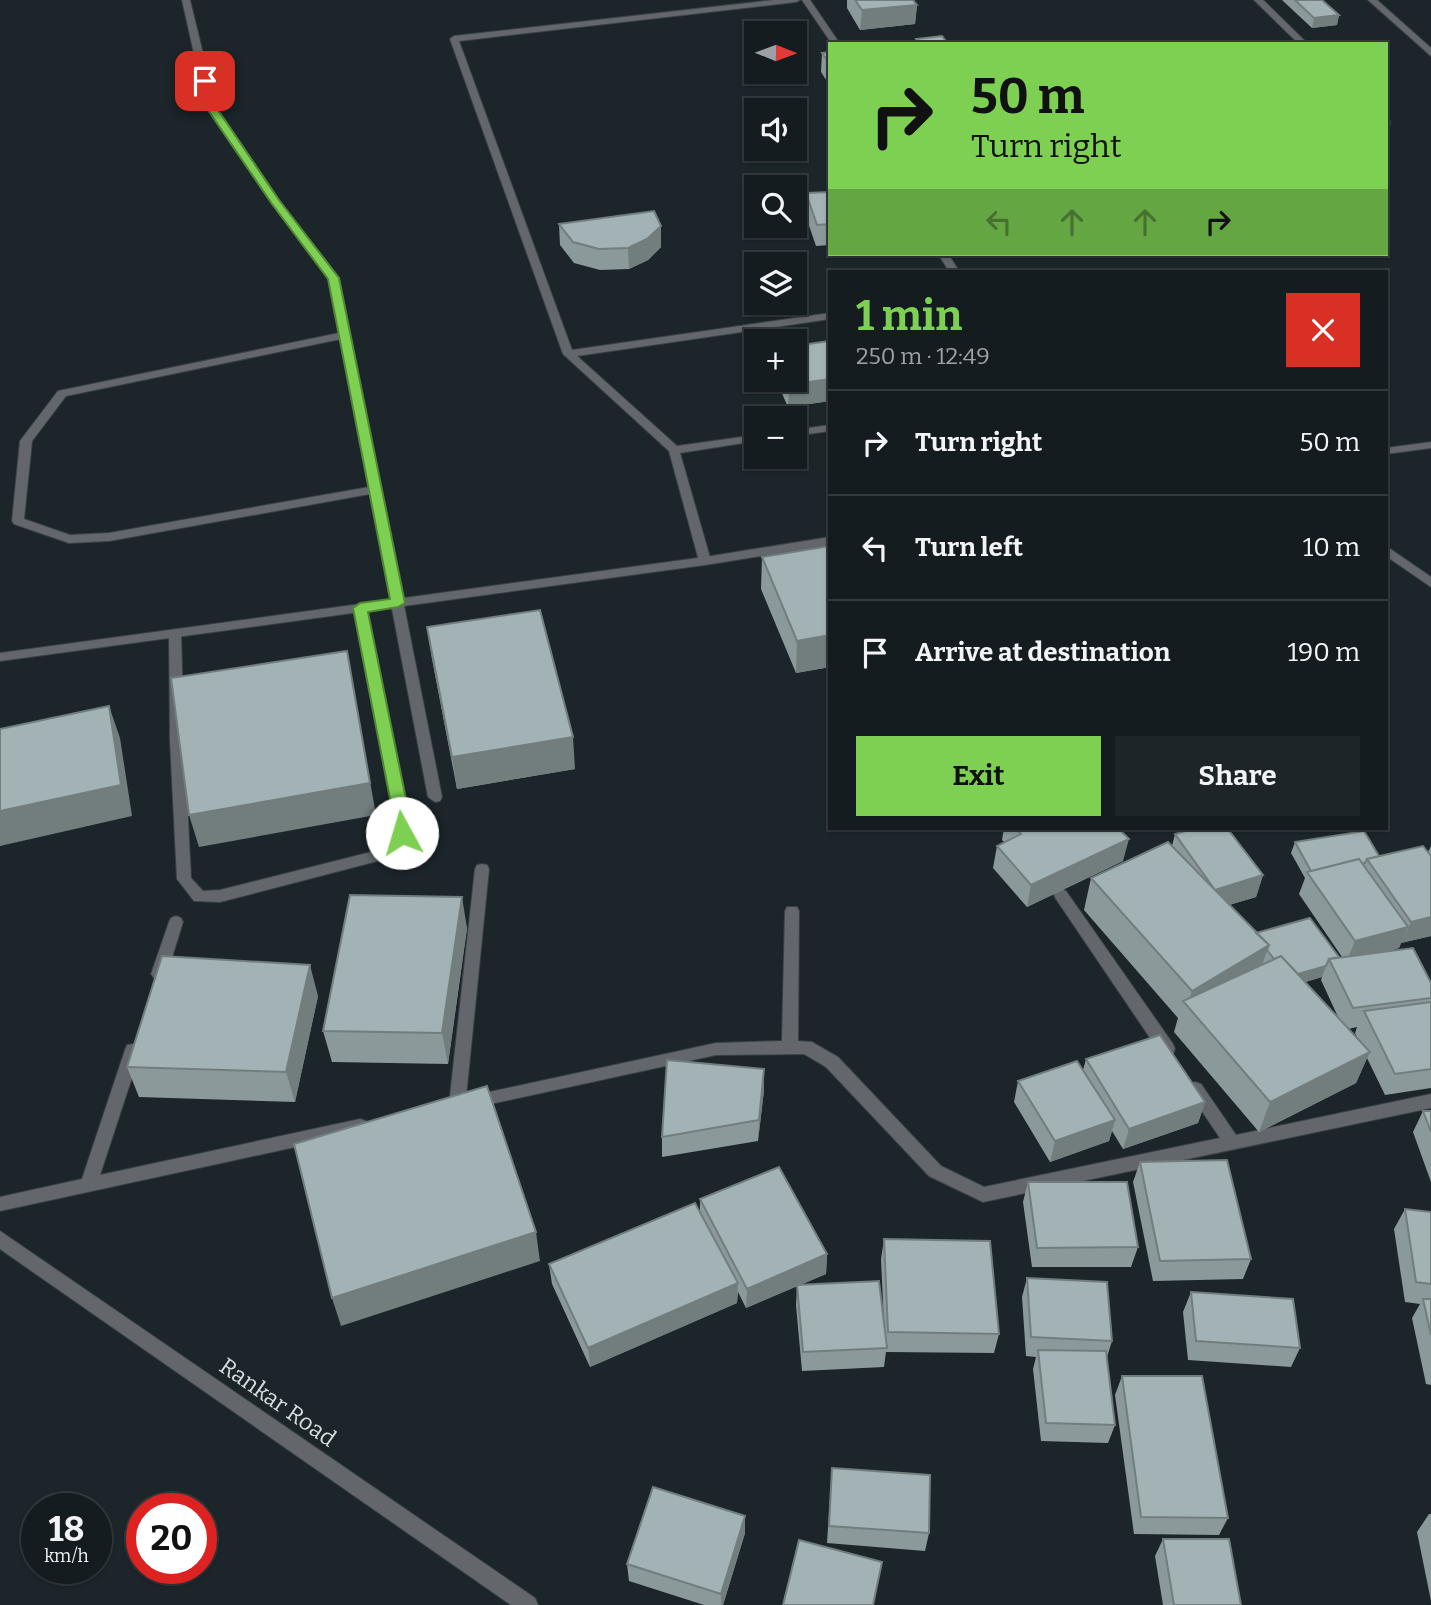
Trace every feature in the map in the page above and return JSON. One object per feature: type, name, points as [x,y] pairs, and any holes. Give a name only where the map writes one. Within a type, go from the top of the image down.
[{"type":"street","points":[[186,0],[211,107],[275,202],[334,278],[435,797]]},
{"type":"street","points":[[705,561],[674,450],[568,354],[454,39],[796,0]]},
{"type":"street","points":[[806,0],[835,42]]},
{"type":"street","points":[[1258,0],[1302,42]]},
{"type":"street","points":[[1372,0],[1431,53]]},
{"type":"street","points":[[568,354],[828,316]]},
{"type":"street","points":[[345,335],[62,393],[26,441],[18,521],[69,539],[108,537],[375,489]]},
{"type":"street","points":[[807,431],[828,428]]},
{"type":"street","points":[[674,450],[744,440]]},
{"type":"street","points":[[1388,451],[1431,445]]},
{"type":"street","points":[[0,657],[705,561],[828,541]]},
{"type":"street","points":[[1388,551],[1431,583]]},
{"type":"street","points":[[175,633],[184,879],[199,897],[220,896],[392,852],[402,833],[399,804],[360,608]]},
{"type":"street","points":[[482,869],[450,1106],[716,1049],[806,1047],[832,1062],[935,1171],[983,1195],[1431,1101]]},
{"type":"street","points":[[1061,895],[1232,1143]]},
{"type":"street","points":[[790,1047],[792,911]]},
{"type":"street","points":[[154,988],[176,922]]},
{"type":"street","points":[[88,1185],[136,1041]]},
{"type":"street","points":[[0,1203],[375,1123]]},
{"type":"street","name":"Rankar Road","points":[[0,1239],[528,1605]]},
{"type":"building","points":[[855,0],[913,0],[917,5],[862,10]]},
{"type":"building","points":[[1295,0],[1322,0],[1339,15],[1314,18]]},
{"type":"building","points":[[942,36],[946,42],[918,42],[916,39]]},
{"type":"building","points":[[828,192],[828,224],[817,225],[807,193]]},
{"type":"building","points":[[654,211],[661,226],[647,239],[628,248],[599,249],[573,242],[559,224]]},
{"type":"building","points":[[828,341],[828,379],[807,382],[807,344]]},
{"type":"building","points":[[828,546],[828,635],[797,641],[762,557]]},
{"type":"building","points":[[540,610],[573,737],[452,757],[427,627]]},
{"type":"building","points":[[347,651],[370,783],[189,815],[171,678]]},
{"type":"building","points":[[109,706],[121,785],[0,811],[0,729]]},
{"type":"building","points":[[1017,830],[1120,830],[1129,839],[1031,885],[997,846],[1021,834]]},
{"type":"building","points":[[1189,830],[1229,830],[1263,875],[1215,890],[1175,834]]},
{"type":"building","points":[[1364,831],[1379,856],[1367,859],[1365,863],[1359,859],[1311,871],[1295,842]]},
{"type":"building","points":[[1168,842],[1269,945],[1192,991],[1091,878]]},
{"type":"building","points":[[1423,846],[1431,856],[1431,917],[1411,922],[1367,859]]},
{"type":"building","points":[[1359,859],[1408,927],[1355,941],[1307,872]]},
{"type":"building","points":[[350,895],[462,897],[442,1033],[323,1031]]},
{"type":"building","points":[[1310,918],[1339,957],[1329,959],[1326,966],[1298,974],[1281,956],[1274,959],[1267,950],[1269,945],[1256,933]]},
{"type":"building","points":[[1413,948],[1431,983],[1431,998],[1353,1008],[1329,959]]},
{"type":"building","points":[[162,956],[310,965],[286,1072],[127,1067]]},
{"type":"building","points":[[1281,956],[1370,1052],[1270,1102],[1183,1001]]},
{"type":"building","points":[[1431,1002],[1431,1069],[1395,1074],[1364,1011]]},
{"type":"building","points":[[1160,1035],[1205,1102],[1129,1129],[1086,1059]]},
{"type":"building","points":[[667,1060],[764,1069],[759,1120],[662,1137]]},
{"type":"building","points":[[1077,1061],[1115,1120],[1055,1141],[1018,1081]]},
{"type":"building","points":[[487,1086],[536,1232],[332,1298],[294,1144]]},
{"type":"building","points":[[1423,1111],[1431,1111],[1431,1132]]},
{"type":"building","points":[[1227,1160],[1251,1259],[1160,1261],[1140,1162]]},
{"type":"building","points":[[779,1167],[827,1254],[747,1289],[700,1199]]},
{"type":"building","points":[[1028,1182],[1127,1182],[1138,1247],[1037,1248]]},
{"type":"building","points":[[695,1203],[738,1283],[588,1348],[549,1264]]},
{"type":"building","points":[[1405,1209],[1431,1212],[1431,1284],[1416,1282]]},
{"type":"building","points":[[884,1239],[990,1241],[999,1334],[888,1332]]},
{"type":"building","points":[[1027,1278],[1107,1282],[1112,1341],[1031,1337]]},
{"type":"building","points":[[879,1281],[887,1348],[803,1352],[797,1285]]},
{"type":"building","points":[[1191,1292],[1293,1299],[1300,1348],[1196,1341]]},
{"type":"building","points":[[1423,1299],[1431,1299],[1431,1335]]},
{"type":"building","points":[[1038,1350],[1106,1351],[1115,1425],[1046,1423]]},
{"type":"building","points":[[1122,1376],[1202,1376],[1228,1518],[1141,1517]]},
{"type":"building","points":[[832,1468],[930,1475],[929,1533],[829,1526]]},
{"type":"building","points":[[653,1487],[745,1516],[721,1594],[627,1564]]},
{"type":"building","points":[[1163,1539],[1229,1539],[1241,1605],[1174,1605]]},
{"type":"building","points":[[799,1540],[882,1562],[873,1605],[783,1605]]},
{"type":"route","points":[[205,81],[211,107],[275,202],[334,278],[398,603],[360,608],[399,804],[402,833]]}]
